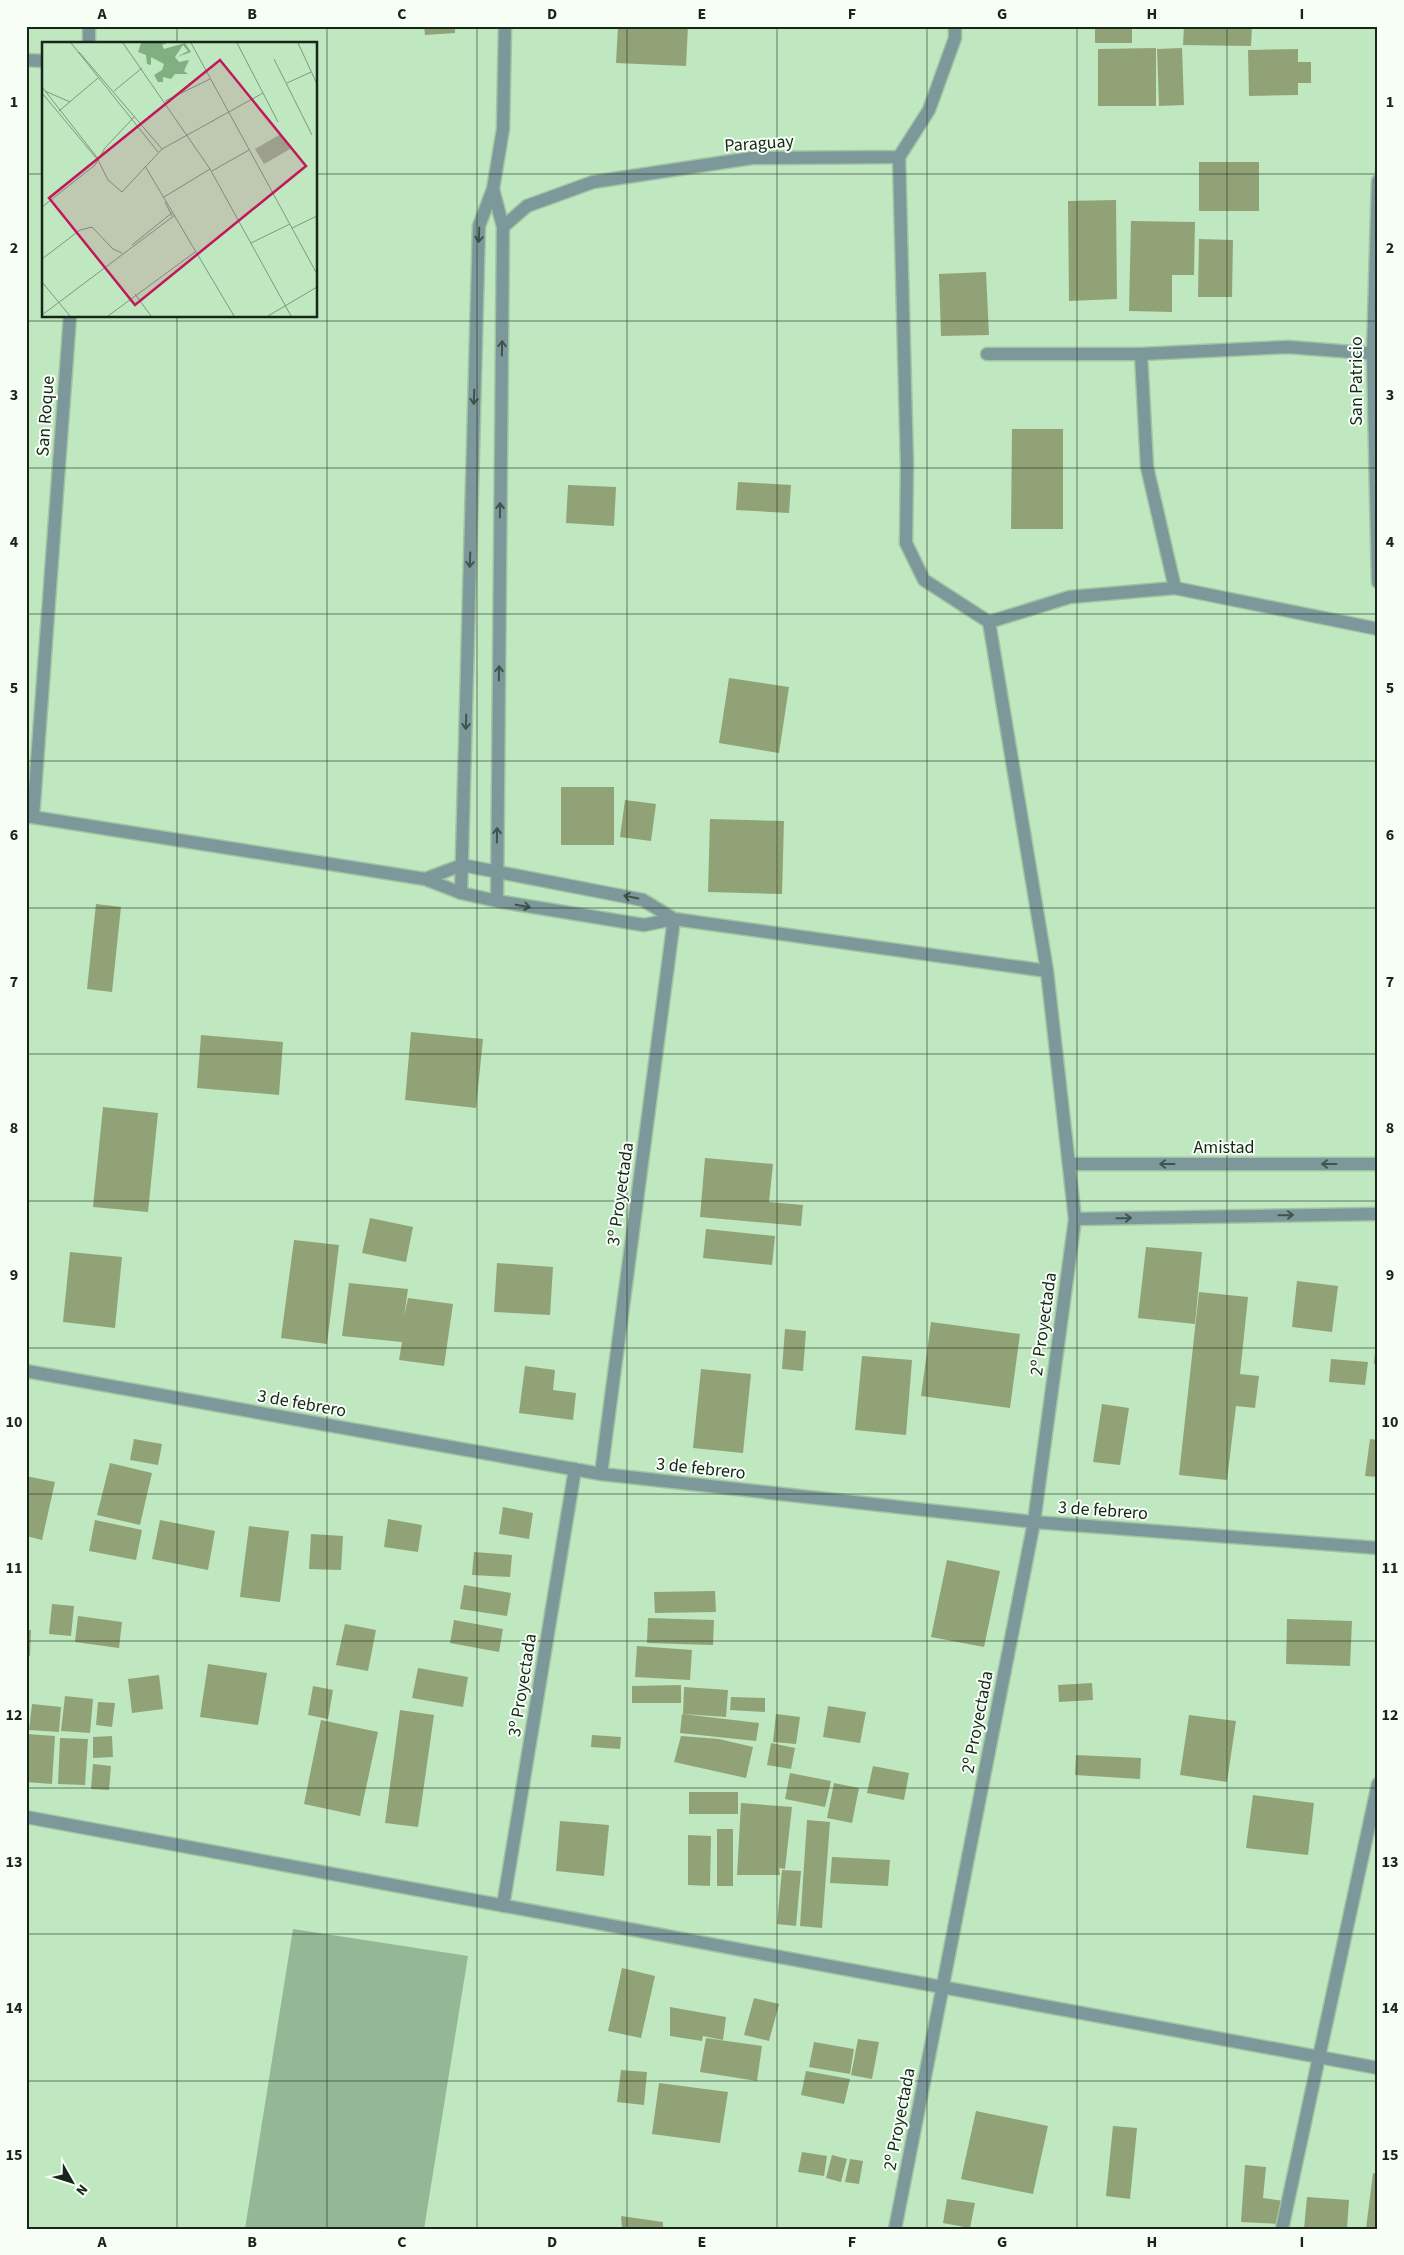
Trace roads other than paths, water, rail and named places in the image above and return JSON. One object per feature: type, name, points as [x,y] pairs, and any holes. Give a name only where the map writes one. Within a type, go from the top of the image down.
[{"type":"street","points":[[89,26],[89,42]]},
{"type":"street","points":[[461,893],[479,226],[493,189],[503,129],[505,26]]},
{"type":"street","points":[[955,32],[930,110],[898,157],[907,465],[906,543],[924,580],[989,622],[1070,597],[1175,588],[1378,629]]},
{"type":"street","points":[[26,60],[42,61]]},
{"type":"street","name":"Paraguay","points":[[503,227],[527,206],[593,182],[752,158],[898,157]]},
{"type":"street","name":"San Patricio","points":[[1378,181],[1375,354],[1378,582]]},
{"type":"street","points":[[493,189],[503,227],[497,901]]},
{"type":"street","name":"San Roque","points":[[30,816],[70,318]]},
{"type":"street","points":[[987,354],[1141,354],[1288,347],[1375,354]]},
{"type":"street","points":[[1141,354],[1147,467],[1175,588]]},
{"type":"street","name":"2º Proyectada","points":[[895,2229],[1034,1522],[1075,1219],[1047,972],[989,622]]},
{"type":"street","points":[[30,816],[425,879],[461,893],[497,901],[644,926],[674,919],[1047,972]]},
{"type":"street","points":[[425,879],[462,865],[643,900],[674,919]]},
{"type":"street","name":"3º Proyectada","points":[[601,1474],[674,919]]},
{"type":"street","name":"Amistad","points":[[1070,1164],[1378,1164]]},
{"type":"street","points":[[1075,1219],[1378,1214]]},
{"type":"street","name":"3 de febrero","points":[[26,1371],[601,1474],[1034,1522],[1378,1548]]},
{"type":"street","name":"3º Proyectada","points":[[503,1906],[575,1469]]},
{"type":"street","points":[[1282,2229],[1378,1784]]},
{"type":"street","points":[[26,1817],[1378,2068]]}]
